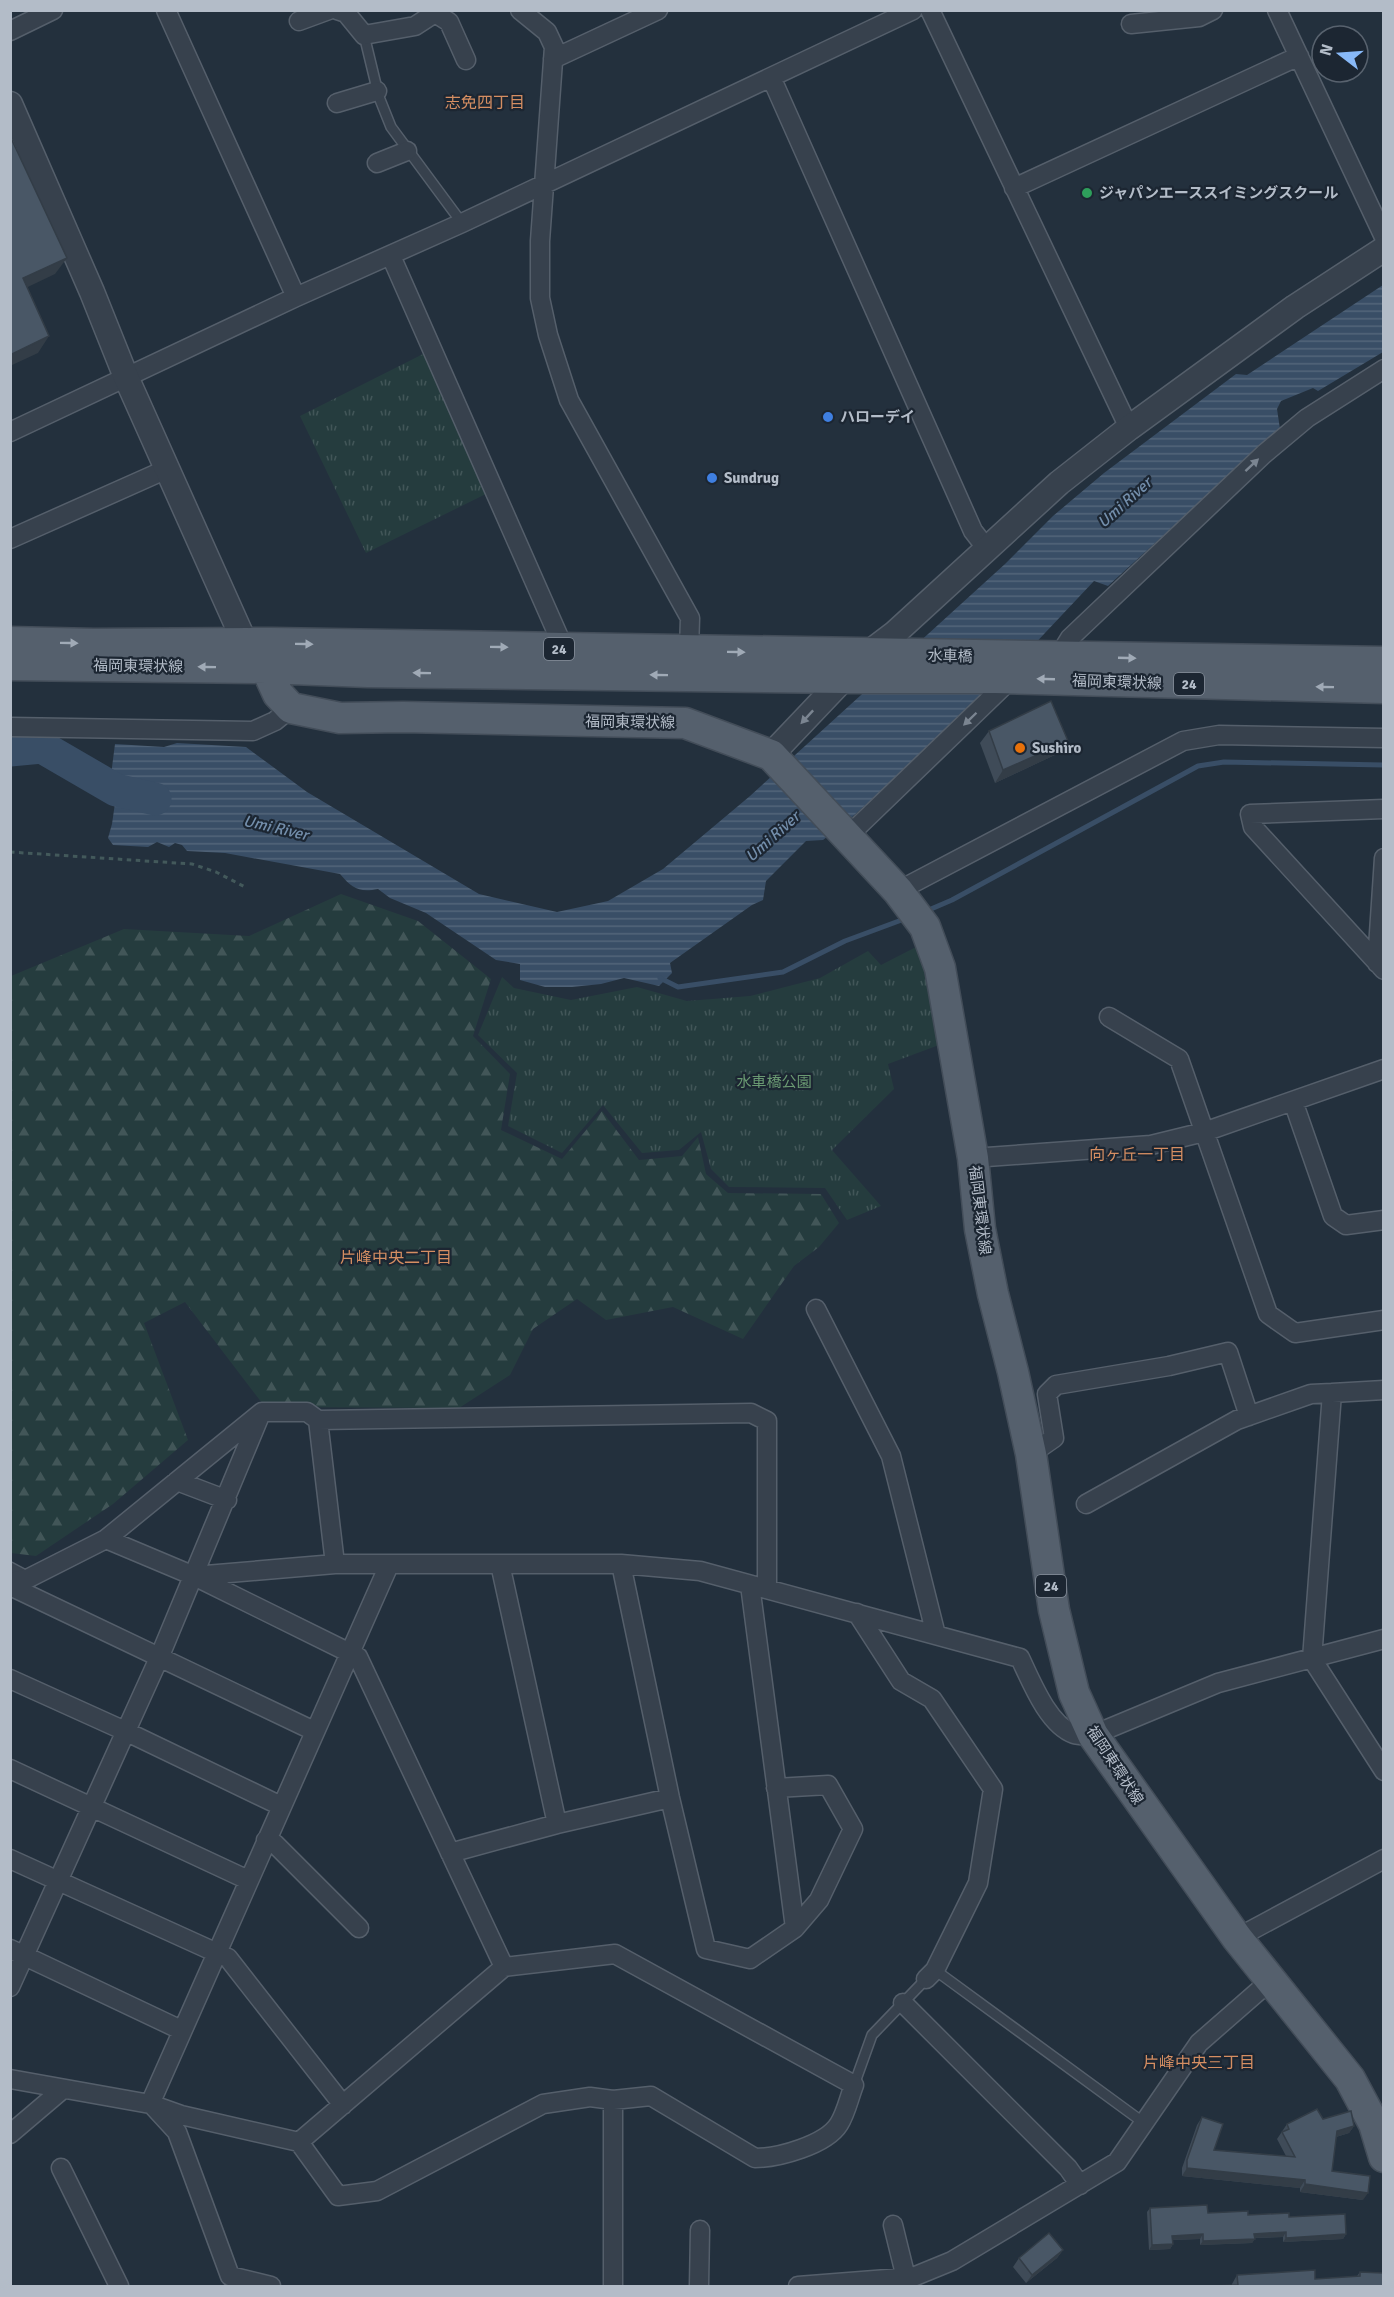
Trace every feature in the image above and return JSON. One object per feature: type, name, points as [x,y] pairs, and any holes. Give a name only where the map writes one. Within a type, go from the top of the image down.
[{"type":"main road","name":"福岡東環状線","points":[[10,642],[245,643],[688,651],[859,666]]},
{"type":"main road","points":[[245,643],[266,668],[278,694],[291,708]]},
{"type":"main road","name":"福岡東環状線","points":[[1011,671],[1059,656],[1383,662]]},
{"type":"main road","name":"福岡東環状線","points":[[10,665],[266,668],[368,672],[859,666]]},
{"type":"main road","name":"水車橋","points":[[859,666],[1011,671]]},
{"type":"main road","name":"福岡東環状線","points":[[1011,671],[1383,688]]},
{"type":"main road","name":"福岡東環状線","points":[[291,708],[340,718],[403,717],[685,723],[776,760],[900,896],[925,927],[940,968],[973,1158],[980,1229],[993,1294],[1032,1454],[1054,1610],[1074,1693],[1093,1736],[1237,1938],[1350,2079],[1374,2124],[1383,2157]]},
{"type":"street","points":[[10,31],[53,10]]},
{"type":"street","points":[[166,10],[296,297]]},
{"type":"street","points":[[299,21],[329,10]]},
{"type":"street","points":[[337,10],[346,13],[364,35],[416,26],[437,12],[449,21],[466,60]]},
{"type":"street","points":[[520,10],[548,32],[554,47],[540,241],[540,298],[548,335],[561,379],[583,426],[690,618],[688,651]]},
{"type":"street","points":[[553,60],[658,10]]},
{"type":"street","points":[[10,432],[296,297],[544,185],[913,10]]},
{"type":"street","points":[[930,10],[1129,428]]},
{"type":"street","points":[[1131,24],[1199,17],[1213,10]]},
{"type":"street","points":[[1277,10],[1383,237]]},
{"type":"street","points":[[1014,188],[1299,56]]},
{"type":"street","points":[[771,77],[973,531],[987,549]]},
{"type":"street","points":[[337,103],[377,91]]},
{"type":"street","points":[[10,104],[92,292],[126,377],[245,643]]},
{"type":"street","points":[[377,164],[407,151]]},
{"type":"street","points":[[776,760],[859,666],[1059,483],[1129,428],[1295,307],[1383,249]]},
{"type":"street","points":[[391,256],[558,635],[559,649]]},
{"type":"street","points":[[1059,656],[1070,638],[1210,505],[1307,418],[1383,369]]},
{"type":"street","points":[[10,539],[167,469]]},
{"type":"street","points":[[843,834],[1011,671]]},
{"type":"street","points":[[10,727],[253,731],[275,721],[291,708]]},
{"type":"street","points":[[900,896],[1183,741],[1219,735],[1383,738]]},
{"type":"street","points":[[1380,966],[1253,827],[1250,814],[1383,809]]},
{"type":"street","points":[[1380,966],[1383,858]]},
{"type":"street","points":[[1109,1017],[1179,1059],[1268,1314],[1295,1333],[1383,1320]]},
{"type":"street","points":[[973,1158],[1152,1145],[1204,1132],[1383,1069]]},
{"type":"street","points":[[1293,1101],[1333,1216],[1346,1224],[1383,1221]]},
{"type":"street","points":[[816,1309],[891,1456],[936,1635]]},
{"type":"street","points":[[1032,1454],[1054,1438],[1047,1394],[1056,1385],[1169,1366],[1228,1352],[1249,1416]]},
{"type":"street","points":[[1086,1504],[1238,1420],[1311,1394],[1383,1389]]},
{"type":"street","points":[[1332,1393],[1312,1659],[1383,1771]]},
{"type":"street","points":[[10,1988],[17,1952],[58,1881],[159,1658],[262,1412]]},
{"type":"street","points":[[10,1584],[29,1578],[106,1539],[262,1412],[307,1412],[318,1420],[751,1413],[767,1420],[758,1586],[776,1788],[795,1929]]},
{"type":"street","points":[[318,1420],[335,1564]]},
{"type":"street","points":[[177,1480],[226,1500]]},
{"type":"street","points":[[106,1539],[194,1576],[358,1658],[504,1967]]},
{"type":"street","points":[[194,1576],[335,1564],[621,1564],[700,1571],[1020,1658],[1040,1698],[1056,1720],[1075,1734],[1093,1736],[1218,1683],[1383,1639]]},
{"type":"street","points":[[500,1564],[557,1824]]},
{"type":"street","points":[[621,1564],[670,1798],[706,1949],[750,1959],[795,1929],[819,1900],[853,1829],[828,1785],[776,1788]]},
{"type":"street","points":[[150,2104],[389,1565]]},
{"type":"street","points":[[10,1584],[314,1731]]},
{"type":"street","points":[[857,1613],[901,1681],[932,1699],[993,1789],[978,1883],[930,1975]]},
{"type":"street","points":[[10,1679],[281,1806]]},
{"type":"street","points":[[10,1769],[248,1880]]},
{"type":"street","points":[[450,1853],[557,1824],[670,1798]]},
{"type":"street","points":[[266,1840],[275,1844],[359,1928]]},
{"type":"street","points":[[10,1859],[228,1958],[343,2105]]},
{"type":"street","points":[[1237,1938],[1383,1859]]},
{"type":"street","points":[[17,1952],[181,2030]]},
{"type":"street","points":[[10,2079],[150,2104],[182,2115],[299,2142],[338,2196],[377,2191],[543,2104],[590,2097],[613,2100],[651,2096],[755,2158],[772,2158],[828,2137],[839,2124],[854,2085],[615,1954],[504,1967],[299,2142]]},
{"type":"street","points":[[798,2286],[913,2277],[952,2261],[1117,2162],[1199,2043],[1270,1982]]},
{"type":"street","points":[[903,2003],[1068,2168],[1080,2184]]},
{"type":"street","points":[[10,2134],[63,2089]]},
{"type":"street","points":[[613,2100],[613,2286]]},
{"type":"street","points":[[150,2104],[177,2132],[225,2281],[271,2286]]},
{"type":"street","points":[[61,2168],[118,2286]]},
{"type":"street","points":[[893,2225],[906,2278]]},
{"type":"street","points":[[699,2286],[700,2230]]},
{"type":"lane","points":[[364,35],[377,91],[391,127],[462,223]]},
{"type":"lane","points":[[10,1567],[29,1578]]},
{"type":"lane","points":[[854,2085],[872,2035],[930,1975],[1144,2123]]},
{"type":"path","points":[[10,852],[192,864],[216,872],[246,888]]},
{"type":"green space","points":[[425,353],[490,492],[366,553],[300,416]]},
{"type":"green space","points":[[341,894],[418,921],[491,979],[473,1036],[510,1074],[501,1130],[562,1159],[602,1111],[639,1160],[682,1156],[698,1137],[706,1174],[728,1193],[821,1194],[839,1223],[819,1247],[794,1266],[743,1339],[673,1307],[606,1320],[577,1299],[533,1329],[510,1375],[459,1408],[265,1407],[185,1302],[144,1323],[188,1440],[113,1504],[36,1556],[11,1553],[11,976],[124,929],[249,936]]},
{"type":"green space","name":"水車橋公園","points":[[916,947],[932,978],[947,1042],[888,1064],[894,1089],[832,1150],[881,1206],[847,1220],[825,1188],[729,1187],[711,1169],[701,1132],[679,1150],[642,1153],[603,1105],[562,1153],[508,1126],[517,1073],[478,1035],[502,977],[514,988],[571,1000],[637,987],[687,1001],[750,996],[820,978],[868,951],[881,965]]},
{"type":"water","points":[[1383,285],[1383,352],[1318,391],[1313,388],[1281,401],[1277,409],[1280,429],[1108,586],[1094,581],[979,703],[851,818],[823,840],[806,841],[766,881],[763,900],[752,905],[670,963],[672,973],[659,986],[624,978],[601,984],[545,987],[520,980],[520,964],[496,960],[426,913],[390,898],[378,889],[356,888],[340,874],[225,853],[187,851],[182,845],[175,843],[169,847],[157,842],[148,847],[113,845],[108,838],[115,803],[112,797],[111,775],[115,744],[164,747],[177,743],[246,747],[307,792],[479,894],[557,912],[608,901],[663,869],[750,796],[1005,564],[1053,516],[1104,473],[1236,374],[1247,375]]},
{"type":"building","points":[[10,136],[67,258],[23,278],[49,336],[10,355]]},
{"type":"building","name":"Sushiro","points":[[1051,701],[1068,741],[1003,770],[989,731]]},
{"type":"building","points":[[1317,2109],[1323,2119],[1351,2111],[1354,2126],[1337,2131],[1332,2171],[1370,2176],[1368,2193],[1305,2184],[1305,2180],[1187,2168],[1187,2160],[1202,2117],[1223,2124],[1214,2150],[1295,2157],[1282,2132],[1289,2129],[1287,2124]]},
{"type":"building","points":[[1207,2205],[1208,2213],[1248,2211],[1248,2215],[1289,2213],[1289,2217],[1345,2214],[1346,2234],[1286,2238],[1286,2232],[1254,2234],[1255,2239],[1203,2241],[1203,2234],[1172,2236],[1173,2244],[1152,2245],[1150,2208]]},
{"type":"building","points":[[1049,2233],[1063,2250],[1032,2275],[1019,2258]]},
{"type":"building","points":[[1315,2270],[1315,2279],[1360,2276],[1360,2272],[1383,2273],[1383,2286],[1212,2286],[1238,2285],[1237,2275]]},
{"type":"waterway","name":"Umi River","points":[[10,750],[42,747],[116,790],[155,799]]},
{"type":"waterway","points":[[924,912],[952,900],[1198,766],[1224,762],[1384,765]]},
{"type":"waterway","points":[[660,978],[678,987],[783,972],[845,941],[907,918]]},
{"type":"place","name":"ジャパンエーススイミングスクール","points":[[1087,193]]},
{"type":"place","name":"ハローデイ","points":[[828,417]]},
{"type":"place","name":"Sundrug","points":[[712,478]]},
{"type":"place","name":"Sushiro","points":[[1020,748]]},
{"type":"district","name":"志免四丁目","points":[[485,102]]},
{"type":"district","name":"向ヶ丘一丁目","points":[[1137,1154]]},
{"type":"district","name":"片峰中央二丁目","points":[[396,1257]]},
{"type":"district","name":"片峰中央三丁目","points":[[1199,2062]]}]
